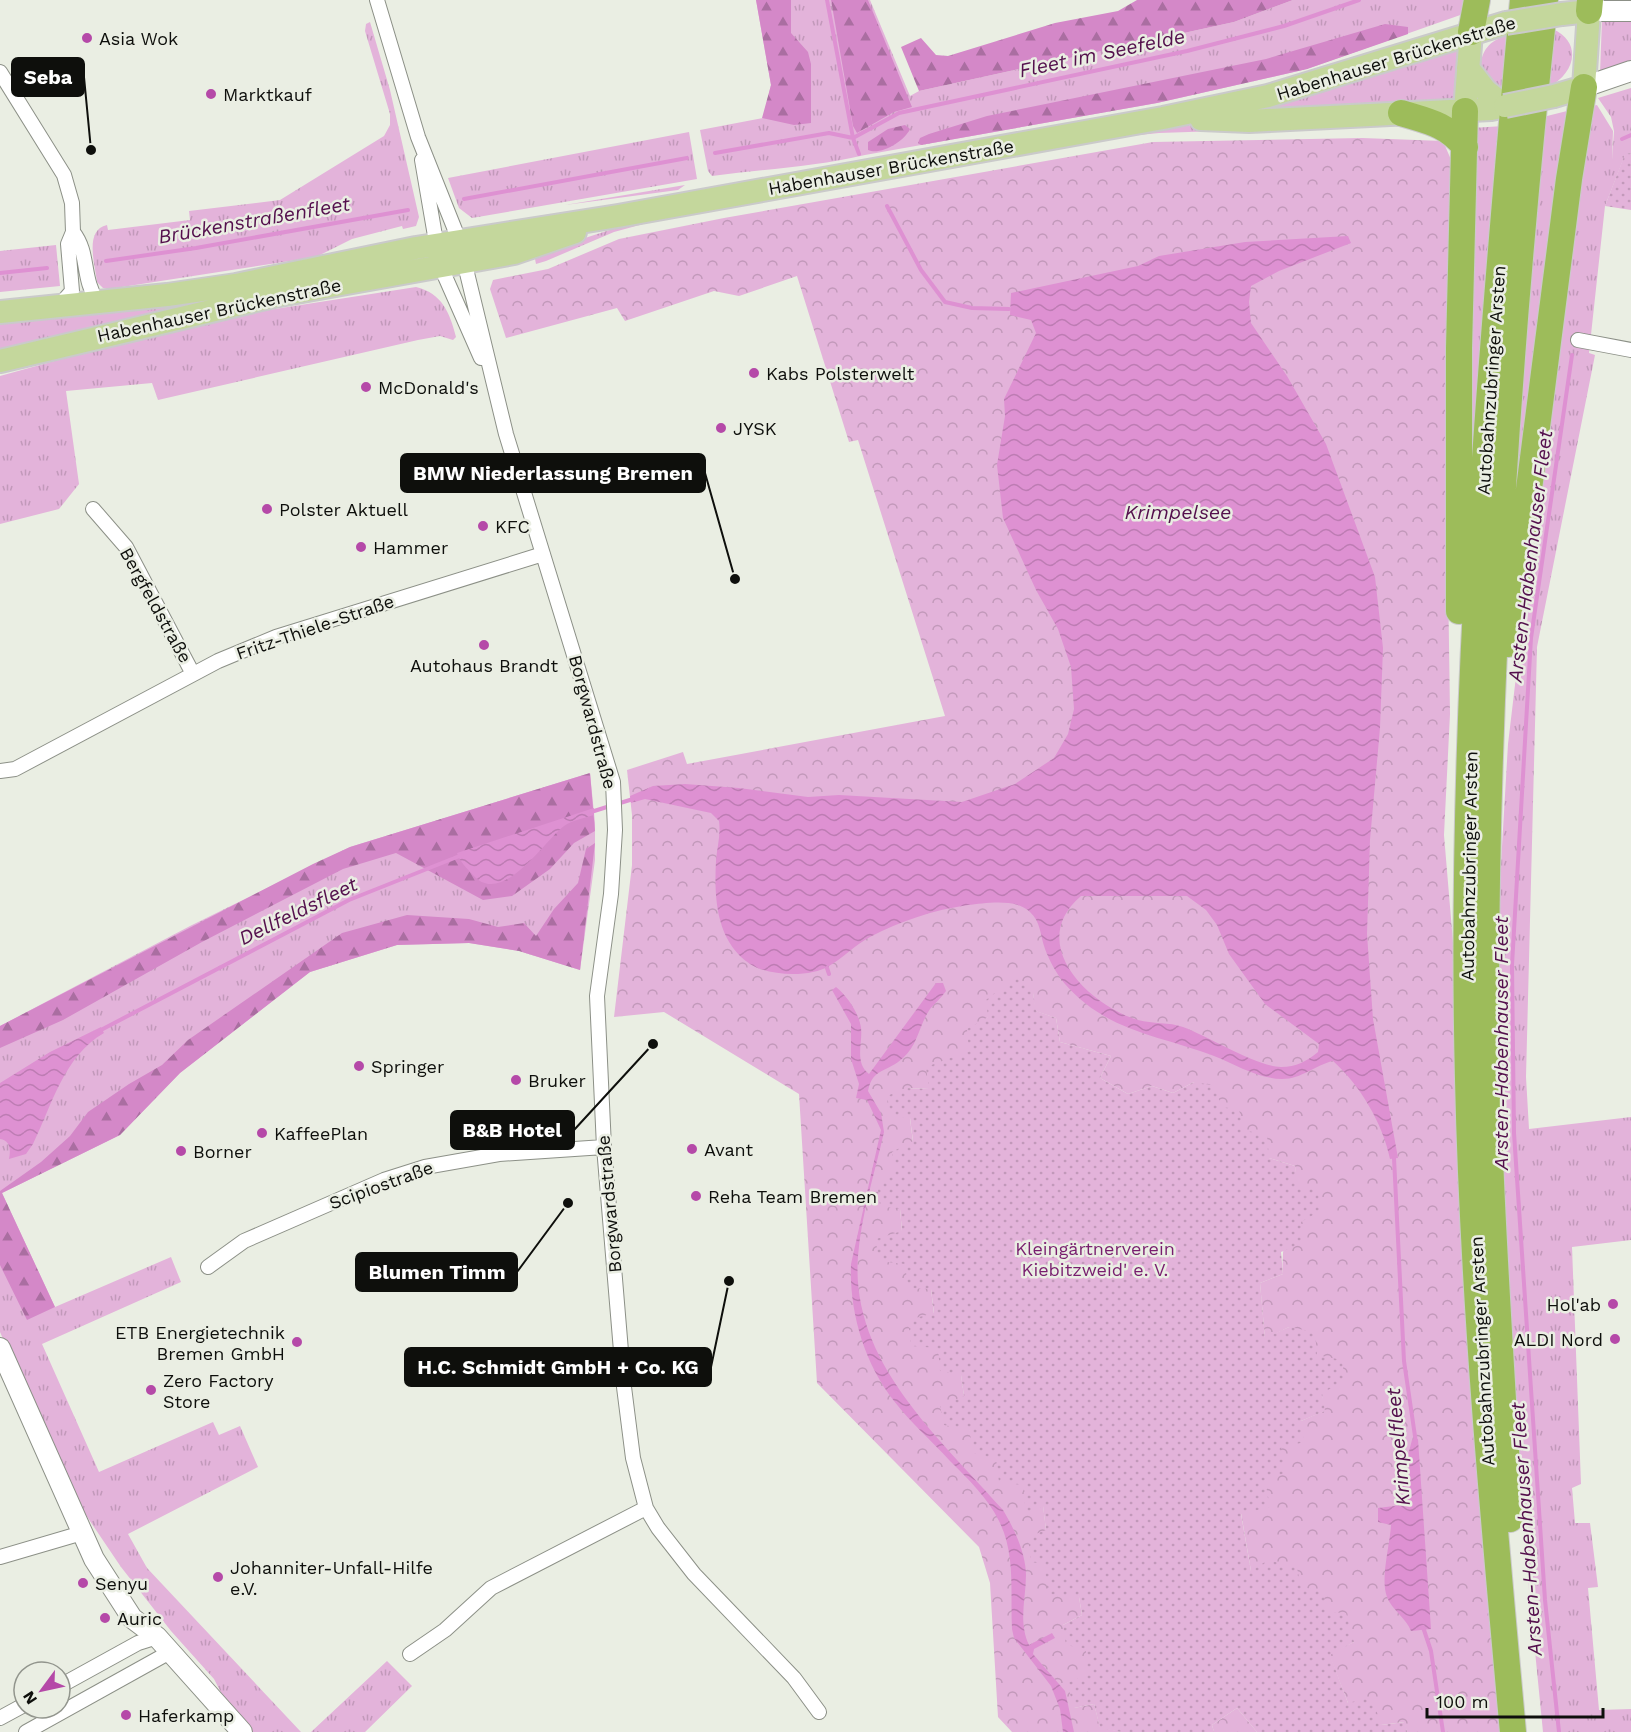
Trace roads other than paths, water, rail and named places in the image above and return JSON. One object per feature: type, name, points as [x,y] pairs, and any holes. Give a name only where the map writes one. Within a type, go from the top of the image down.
[{"type":"highway","points":[[1471,32],[1477,0]]},
{"type":"highway","name":"Autobahnzubringer Arsten","points":[[1523,0],[1483,475],[1480,717],[1489,1155],[1511,1529],[1528,1732]]},
{"type":"highway","name":"Autobahnzubringer Arsten","points":[[1513,1732],[1482,1388],[1468,1092],[1467,953],[1480,717],[1505,456],[1525,193],[1554,14]]},
{"type":"highway","points":[[1480,717],[1506,668],[1567,191],[1584,87]]},
{"type":"highway","points":[[1465,111],[1459,360],[1459,635],[1480,717]]},
{"type":"highway","points":[[1392,113],[1431,117],[1449,129],[1465,147]]},
{"type":"main road","name":"Habenhauser Brückenstraße","points":[[0,312],[98,303],[438,255],[618,216],[1163,118],[1268,96],[1390,60],[1471,32],[1590,6]]},
{"type":"main road","points":[[1431,117],[1496,104],[1554,96],[1584,87],[1590,6]]},
{"type":"main road","points":[[1554,14],[1571,34],[1585,57]]},
{"type":"main road","points":[[1465,111],[1471,32]]},
{"type":"main road","points":[[1468,68],[1496,104]]},
{"type":"main road","name":"Habenhauser Brückenstraße","points":[[1163,118],[1249,121],[1392,113]]},
{"type":"main road","name":"Habenhauser Brückenstraße","points":[[0,361],[438,255]]},
{"type":"street","points":[[377,0],[418,137]]},
{"type":"street","name":"Habenhauser Brückenstraße","points":[[1590,6],[1631,11]]},
{"type":"street","points":[[1584,87],[1631,71]]},
{"type":"street","points":[[0,72],[64,175],[72,202],[74,232],[81,243],[88,287],[98,303]]},
{"type":"street","name":"Borgwardstraße","points":[[418,137],[461,251],[506,434],[613,785],[615,822],[611,894],[597,996],[604,1147],[624,1387],[633,1458],[646,1508],[658,1528],[694,1574],[794,1678],[819,1712]]},
{"type":"street","name":"Borgwardstraße","points":[[418,137],[438,255],[497,394]]},
{"type":"street","points":[[59,306],[72,291],[68,244],[74,232]]},
{"type":"street","points":[[1578,340],[1631,350]]},
{"type":"street","name":"Bergfeldstraße","points":[[93,509],[126,547],[193,674]]},
{"type":"street","name":"Fritz-Thiele-Straße","points":[[0,771],[15,769],[193,674],[276,637],[543,554]]},
{"type":"street","name":"Scipiostraße","points":[[208,1267],[244,1241],[384,1180],[424,1167],[499,1154],[604,1147]]},
{"type":"street","points":[[0,1348],[94,1559],[132,1618],[157,1638],[242,1732]]},
{"type":"street","points":[[410,1654],[445,1630],[491,1588],[646,1508]]},
{"type":"street","points":[[0,1557],[82,1533]]},
{"type":"street","points":[[72,1679],[138,1643],[157,1638]]},
{"type":"street","points":[[26,1732],[170,1652]]},
{"type":"street","points":[[38,1720],[40,1724]]},
{"type":"water","name":"Krimpelsee","points":[[1348,236],[1351,243],[1279,271],[1251,286],[1249,302],[1251,323],[1287,376],[1326,444],[1375,577],[1383,648],[1380,728],[1370,840],[1367,934],[1373,1019],[1398,1158],[1390,1159],[1382,1132],[1369,1106],[1361,1093],[1333,1061],[1296,1077],[1273,1078],[1255,1074],[1214,1056],[1135,1030],[1098,1013],[1081,1000],[1056,972],[1045,949],[1036,920],[1030,912],[1017,905],[1000,902],[983,903],[918,917],[870,937],[821,970],[789,974],[758,968],[750,964],[730,943],[720,918],[715,875],[719,821],[711,813],[645,799],[631,803],[630,796],[653,786],[685,784],[808,797],[839,795],[962,802],[1015,784],[1054,758],[1068,734],[1074,709],[1071,667],[1058,629],[1036,590],[1003,518],[997,465],[1005,416],[1004,399],[1036,333],[1031,320],[1010,315],[1011,293],[1138,266],[1159,256],[1245,242]],"holes":[[[1081,896],[1187,896],[1206,910],[1217,925],[1229,954],[1265,1004],[1319,1044],[1318,1052],[1292,1066],[1281,1067],[1259,1062],[1183,1027],[1138,1020],[1119,1012],[1083,986],[1070,970],[1061,952],[1060,933],[1066,914]]]},
{"type":"water","points":[[594,808],[594,815],[564,826],[522,868],[509,878],[497,883],[484,883],[473,875],[457,853]]},
{"type":"water","points":[[936,983],[943,983],[946,991],[930,1009],[912,1047],[897,1063],[873,1078],[868,1091],[881,1113],[884,1132],[865,1209],[860,1241],[859,1294],[868,1330],[883,1364],[927,1426],[1003,1510],[1019,1541],[1025,1567],[1023,1619],[1026,1636],[1029,1645],[1052,1633],[1055,1638],[1034,1649],[1033,1654],[1065,1691],[1074,1732],[1063,1732],[1060,1709],[1051,1686],[1014,1638],[1010,1560],[999,1521],[977,1489],[907,1416],[883,1386],[860,1336],[856,1318],[851,1264],[881,1130],[867,1100],[856,1098],[859,1084],[851,1059],[851,1024],[832,990],[836,987],[840,991],[852,1005],[858,1017],[861,1028],[860,1058],[864,1069],[869,1074]]},
{"type":"water","points":[[101,1027],[104,1033],[90,1043],[69,1068],[33,1144],[26,1154],[9,1159],[9,1146],[6,1141],[0,1139],[0,1083],[50,1052]]},
{"type":"water","name":"Krimpelfleet","points":[[1418,1439],[1431,1629],[1411,1631],[1392,1606],[1385,1590],[1391,1525],[1378,1522],[1378,1508],[1402,1505],[1405,1492],[1396,1482],[1405,1466],[1412,1440]]},
{"type":"waterway","points":[[827,0],[853,138],[859,154]]},
{"type":"waterway","name":"Fleet im Seefelde","points":[[853,138],[899,113],[1187,51],[1284,26],[1359,0]]},
{"type":"waterway","name":"Brückenstraßenfleet","points":[[715,153],[829,133],[853,138]]},
{"type":"waterway","points":[[1622,139],[1631,135]]},
{"type":"waterway","name":"Brückenstraßenfleet","points":[[464,199],[687,158]]},
{"type":"waterway","points":[[887,206],[921,270],[945,302],[972,308],[1009,309]]},
{"type":"waterway","name":"Brückenstraßenfleet","points":[[106,261],[196,248],[408,210]]},
{"type":"waterway","name":"Brückenstraßenfleet","points":[[0,273],[47,268]]},
{"type":"waterway","name":"Arsten-Habenhauser Fleet","points":[[1559,1732],[1545,1600],[1514,1133],[1512,965],[1531,638],[1572,355]]},
{"type":"waterway","name":"Dellfeldsfleet","points":[[617,804],[633,799]]},
{"type":"waterway","name":"Dellfeldsfleet","points":[[591,812],[610,806]]},
{"type":"waterway","name":"Dellfeldsfleet","points":[[99,1031],[349,900],[462,855]]},
{"type":"waterway","points":[[827,968],[829,974]]},
{"type":"waterway","name":"Krimpelfleet","points":[[1394,1158],[1404,1361],[1416,1443]]},
{"type":"waterway","name":"Krimpelfleet","points":[[1423,1627],[1431,1651],[1443,1732]]},
{"type":"place","name":"Asia Wok","points":[[87,38]]},
{"type":"place","name":"Marktkauf","points":[[211,94]]},
{"type":"place","name":"Seba","points":[[91,150]]},
{"type":"place","name":"Kabs Polsterwelt","points":[[754,373]]},
{"type":"place","name":"McDonald's","points":[[366,387]]},
{"type":"place","name":"JYSK","points":[[721,428]]},
{"type":"place","name":"Polster Aktuell","points":[[267,509]]},
{"type":"place","name":"KFC","points":[[483,526]]},
{"type":"place","name":"Hammer","points":[[361,547]]},
{"type":"place","name":"BMW Niederlassung Bremen","points":[[735,579]]},
{"type":"place","name":"Autohaus Brandt","points":[[484,645]]},
{"type":"place","name":"B&B Hotel","points":[[653,1044]]},
{"type":"place","name":"Springer","points":[[359,1066]]},
{"type":"place","name":"Bruker","points":[[516,1080]]},
{"type":"place","name":"KaffeePlan","points":[[262,1133]]},
{"type":"place","name":"Avant","points":[[692,1149]]},
{"type":"place","name":"Borner","points":[[181,1151]]},
{"type":"place","name":"Reha Team Bremen","points":[[696,1196]]},
{"type":"place","name":"Blumen Timm","points":[[568,1203]]},
{"type":"place","name":"H.C. Schmidt GmbH + Co. KG","points":[[729,1281]]},
{"type":"place","name":"Hol'ab","points":[[1613,1304]]},
{"type":"place","name":"ALDI Nord","points":[[1615,1339]]},
{"type":"place","name":"ETB Energietechnik Bremen GmbH","points":[[297,1342]]},
{"type":"place","name":"Zero Factory Store","points":[[151,1390]]},
{"type":"place","name":"Johanniter-Unfall-Hilfe e.V.","points":[[218,1577]]},
{"type":"place","name":"Senyu","points":[[83,1583]]},
{"type":"place","name":"Auric","points":[[105,1618]]},
{"type":"place","name":"Haferkamp","points":[[126,1715]]},
{"type":"park label","name":"Kleingärtnerverein Kiebitzweid' e. V.","points":[[1095,1258]]}]
